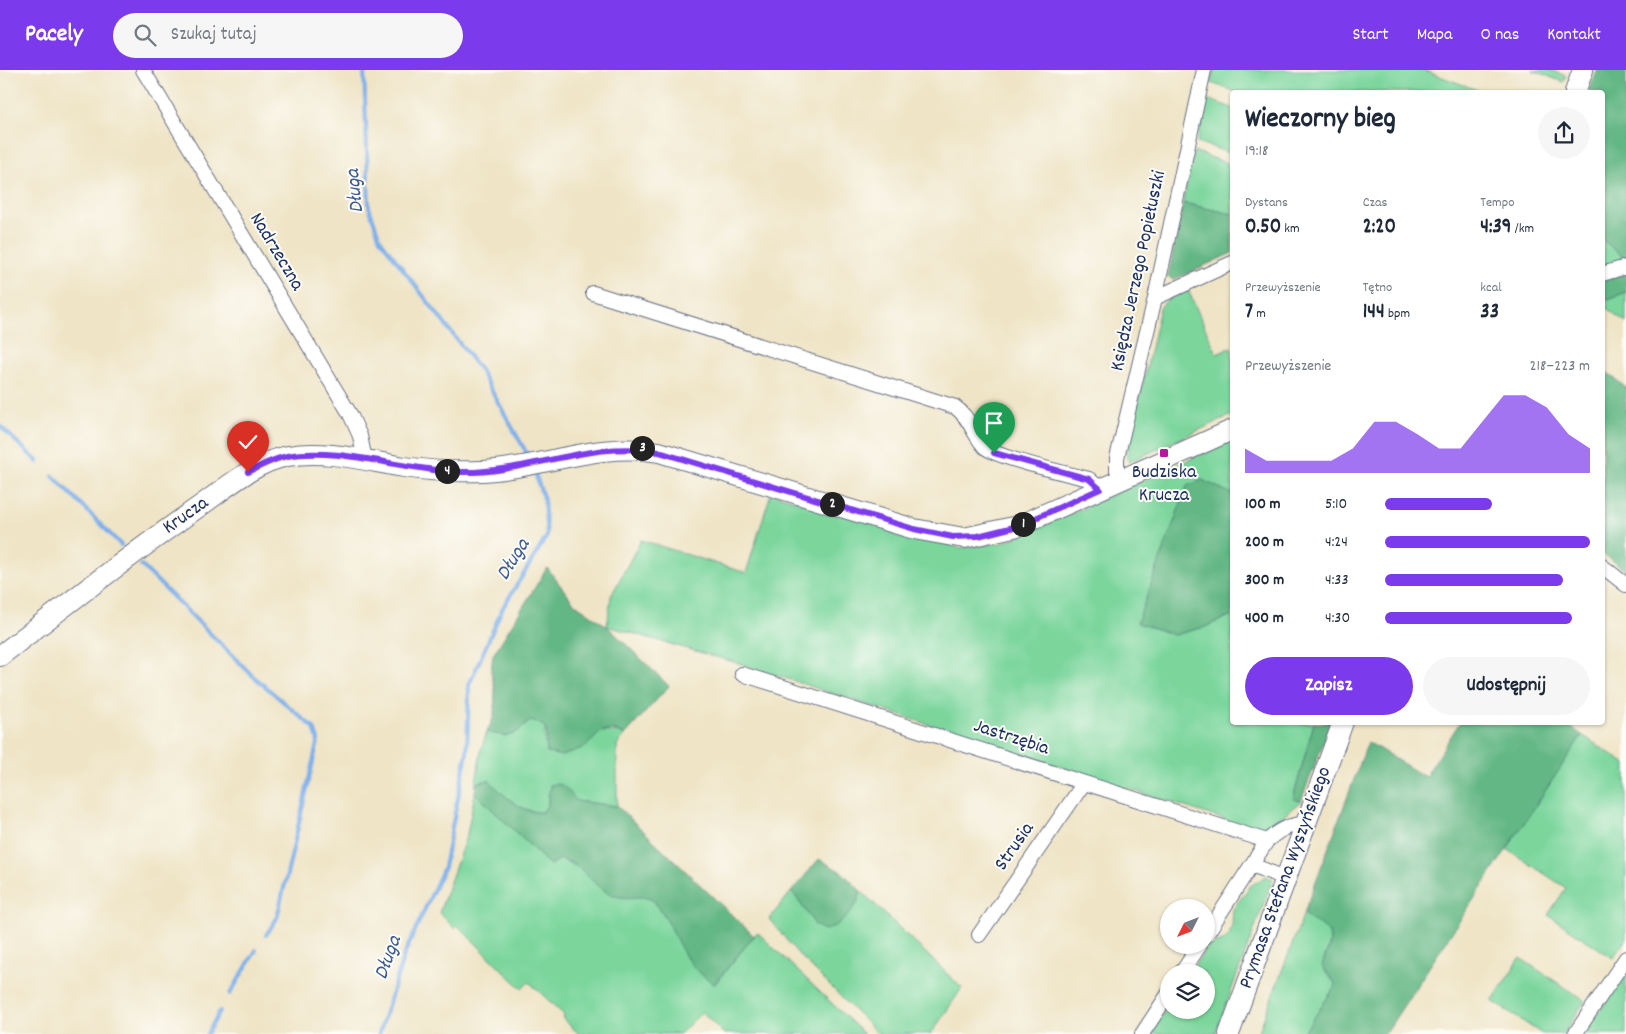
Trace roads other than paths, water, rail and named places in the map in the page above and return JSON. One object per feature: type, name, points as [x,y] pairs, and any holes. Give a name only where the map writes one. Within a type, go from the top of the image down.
[{"type":"street","name":"Nadrzeczna","points":[[143,70],[350,414],[360,436],[365,460]]},
{"type":"street","name":"Księdza Jerzego Popiełuszki","points":[[1121,479],[1117,458],[1155,298],[1204,70]]},
{"type":"street","points":[[1576,90],[1583,70]]},
{"type":"street","points":[[1155,298],[1230,264]]},
{"type":"street","points":[[1605,273],[1626,267]]},
{"type":"street","points":[[593,293],[955,407],[967,417],[981,442],[994,453],[1089,479],[1100,489]]},
{"type":"street","name":"Krucza","points":[[0,656],[95,582],[248,472],[288,456],[315,454],[406,467],[460,472],[517,467],[610,449],[634,447],[650,450],[914,529],[964,538],[1018,526],[1230,431]]},
{"type":"street","points":[[1605,568],[1626,585]]},
{"type":"street","name":"Jastrzębia","points":[[742,674],[1268,841]]},
{"type":"street","name":"Prymasa Stefana Wyszyńskiego","points":[[1229,1034],[1342,725]]},
{"type":"street","name":"Strusia","points":[[978,935],[1084,782]]},
{"type":"street","points":[[1215,921],[1268,841],[1276,832],[1286,827],[1305,824]]},
{"type":"street","points":[[1252,865],[1286,878]]},
{"type":"street","points":[[1576,1034],[1626,958]]},
{"type":"street","points":[[1142,1034],[1160,1007]]},
{"type":"waterway","name":"Długa","points":[[364,70],[369,207],[380,239],[480,370],[530,459]]},
{"type":"waterway","points":[[0,426],[38,462]]},
{"type":"waterway","name":"Długa","points":[[379,1034],[404,955],[444,867],[467,753],[469,685],[502,609],[547,536],[544,500],[534,470]]},
{"type":"waterway","points":[[53,476],[121,545]]},
{"type":"waterway","points":[[141,565],[253,676],[314,728],[318,740],[277,918],[266,935]]},
{"type":"waterway","points":[[230,994],[256,950]]},
{"type":"waterway","points":[[207,1034],[220,1011]]},
{"type":"place","name":"Budziska Krucza","points":[[1164,453]]}]
